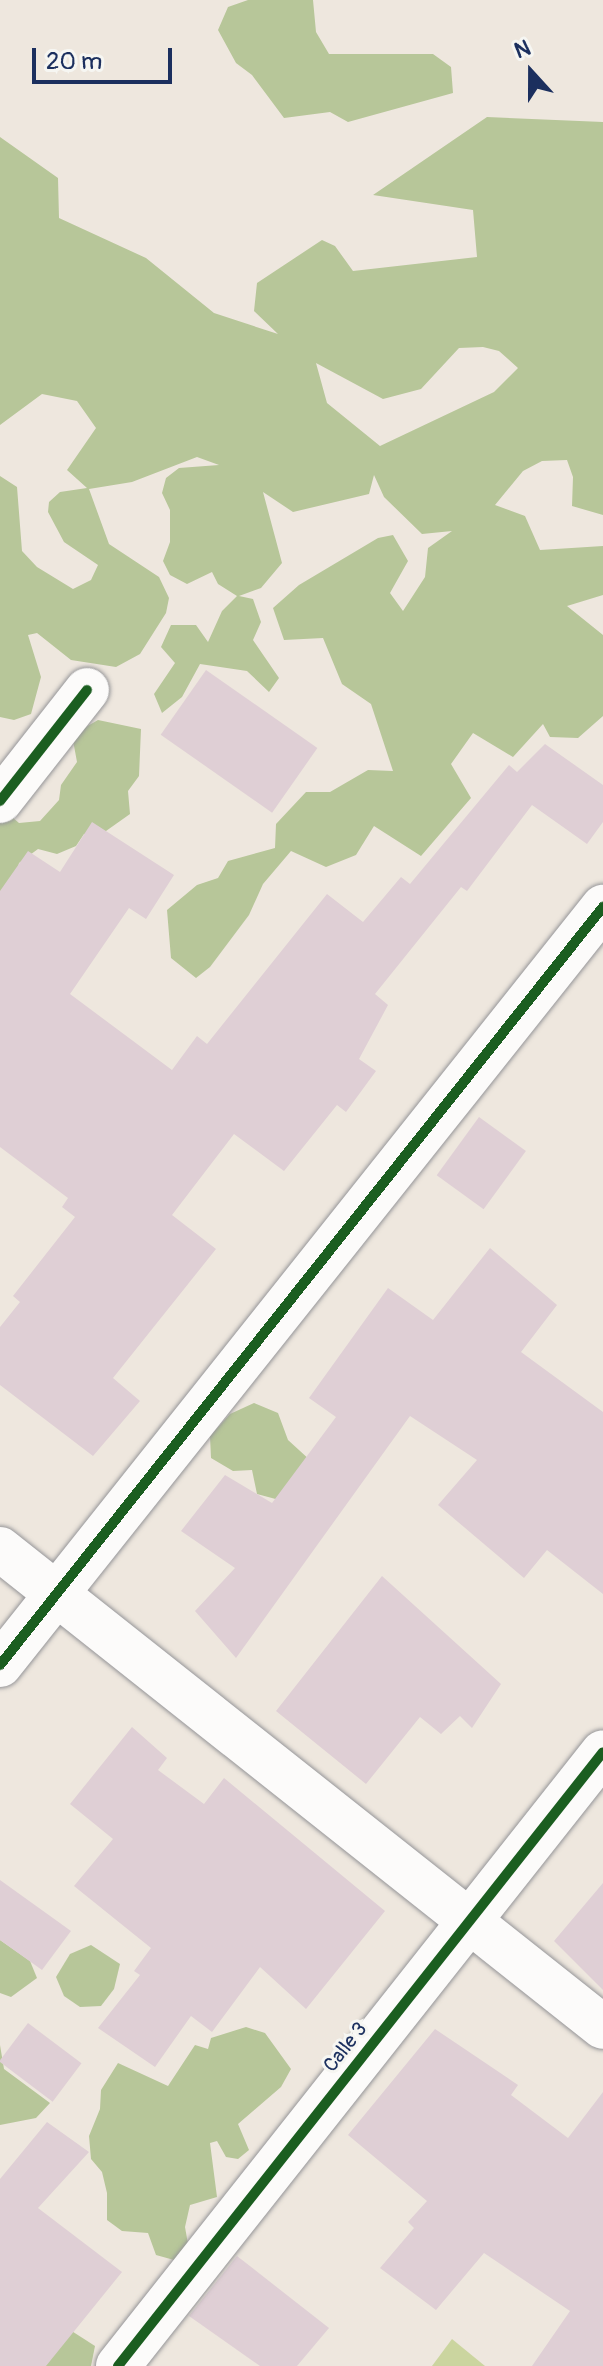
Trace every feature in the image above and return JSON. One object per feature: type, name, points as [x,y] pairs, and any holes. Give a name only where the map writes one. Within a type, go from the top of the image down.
[{"type":"street","points":[[0,801],[87,690]]},
{"type":"street","points":[[0,1665],[603,907]]},
{"type":"street","points":[[0,1549],[603,2027]]},
{"type":"street","name":"Calle 3","points":[[118,2366],[467,1919],[603,1752]]},
{"type":"green space","points":[[248,0],[313,0],[316,32],[329,54],[433,54],[451,67],[453,93],[348,122],[330,112],[284,118],[252,75],[236,63],[218,30],[228,7]]},
{"type":"green space","points":[[487,117],[603,122],[603,515],[572,506],[573,477],[567,460],[542,461],[523,471],[495,505],[525,516],[540,550],[603,546],[603,595],[567,606],[603,635],[603,716],[578,738],[550,737],[543,724],[513,757],[473,733],[451,764],[471,798],[421,856],[374,826],[356,855],[326,867],[291,851],[263,884],[249,915],[210,967],[196,978],[171,958],[167,910],[197,885],[218,878],[228,861],[275,848],[276,824],[306,792],[330,792],[368,770],[393,771],[371,704],[342,684],[323,638],[284,640],[273,608],[299,585],[378,538],[393,535],[408,561],[390,593],[403,611],[425,577],[428,548],[452,531],[422,534],[384,497],[374,475],[369,494],[293,512],[263,492],[282,563],[261,588],[239,596],[253,599],[261,622],[253,640],[279,678],[269,692],[247,671],[200,664],[182,697],[162,713],[154,694],[175,663],[161,647],[171,625],[196,625],[208,642],[222,611],[237,596],[218,584],[212,572],[187,584],[170,575],[163,561],[170,542],[170,510],[162,493],[166,478],[179,468],[219,465],[197,457],[132,482],[89,489],[109,544],[159,577],[169,598],[166,613],[140,654],[116,667],[71,660],[37,633],[28,635],[41,677],[31,714],[14,720],[0,717],[0,476],[17,487],[22,551],[37,567],[73,589],[91,580],[98,565],[64,542],[48,512],[49,502],[60,492],[87,488],[67,470],[96,428],[77,401],[42,394],[0,425],[0,137],[58,178],[59,218],[146,258],[214,313],[278,334],[254,311],[257,283],[322,240],[335,246],[353,271],[477,257],[473,210],[373,195]],"holes":[[[483,347],[499,351],[518,368],[494,392],[380,446],[327,403],[316,363],[383,399],[421,389],[459,348]]]},
{"type":"green space","points":[[98,720],[141,729],[139,776],[128,791],[130,814],[106,831],[84,834],[76,846],[57,854],[38,849],[19,863],[15,881],[0,895],[0,815],[6,812],[19,823],[40,821],[59,800],[61,785],[77,762],[72,735]]},
{"type":"green space","points":[[254,1403],[278,1413],[288,1440],[311,1461],[283,1501],[257,1494],[252,1470],[233,1471],[211,1458],[210,1436],[230,1414]]},
{"type":"green space","points":[[0,1940],[30,1961],[37,1978],[11,1997],[0,1993]]},
{"type":"green space","points":[[91,1945],[120,1964],[114,1989],[101,2006],[80,2007],[64,1996],[56,1977],[70,1954]]},
{"type":"green space","points":[[246,2027],[265,2033],[291,2069],[281,2087],[238,2124],[249,2150],[238,2159],[226,2157],[217,2141],[210,2143],[217,2197],[190,2205],[185,2227],[188,2244],[174,2260],[156,2255],[148,2233],[122,2231],[107,2220],[107,2193],[102,2172],[91,2159],[89,2136],[100,2109],[101,2090],[118,2063],[168,2086],[195,2045],[208,2049],[211,2038]]},
{"type":"green space","points":[[0,2045],[4,2069],[50,2103],[36,2118],[0,2125]]},
{"type":"green space","points":[[67,2328],[95,2346],[91,2366],[35,2366]]},
{"type":"green space","points":[[452,2339],[485,2366],[432,2366]]},
{"type":"building","points":[[206,670],[317,748],[272,813],[161,735]]},
{"type":"building","points":[[545,744],[603,785],[603,822],[587,844],[532,805],[467,891],[461,887],[375,994],[388,1005],[359,1059],[376,1071],[346,1112],[337,1105],[284,1171],[234,1134],[172,1215],[216,1249],[113,1378],[140,1401],[93,1456],[0,1385],[0,1327],[20,1302],[13,1296],[75,1217],[62,1207],[68,1198],[0,1147],[0,891],[28,851],[60,872],[92,822],[174,875],[146,919],[129,908],[70,994],[172,1070],[197,1036],[207,1044],[327,894],[363,922],[401,877],[410,884],[509,765],[517,772]]},
{"type":"building","points":[[479,1117],[526,1151],[484,1209],[437,1175]]},
{"type":"building","points":[[490,1248],[557,1305],[521,1352],[603,1412],[603,1594],[547,1550],[524,1578],[438,1505],[477,1460],[410,1416],[236,1658],[195,1611],[235,1568],[181,1531],[225,1475],[272,1503],[336,1417],[309,1398],[388,1288],[433,1320]]},
{"type":"building","points":[[382,1576],[501,1684],[472,1728],[460,1716],[441,1734],[420,1717],[366,1784],[276,1711]]},
{"type":"building","points":[[132,1727],[167,1758],[158,1770],[204,1804],[224,1778],[385,1911],[306,2009],[260,1967],[212,2032],[191,2016],[155,2067],[98,2028],[140,1975],[134,1971],[151,1948],[74,1886],[113,1839],[70,1804]]},
{"type":"building","points":[[0,1880],[71,1931],[42,1970],[0,1940]]},
{"type":"building","points":[[603,1883],[603,1990],[554,1941]]},
{"type":"building","points":[[28,2023],[82,2063],[53,2102],[0,2062]]},
{"type":"building","points":[[435,2029],[518,2085],[511,2095],[568,2138],[603,2092],[603,2366],[532,2366],[570,2311],[484,2253],[436,2310],[380,2268],[414,2228],[408,2222],[427,2201],[348,2135]]},
{"type":"building","points":[[47,2122],[89,2152],[38,2208],[122,2272],[46,2366],[0,2366],[0,2179]]},
{"type":"building","points":[[237,2256],[329,2328],[297,2366],[260,2366],[189,2316]]},
{"type":"cycle path","points":[[0,801],[87,690]]},
{"type":"cycle path","points":[[0,1665],[603,907]]},
{"type":"cycle path","points":[[118,2366],[603,1752]]}]
